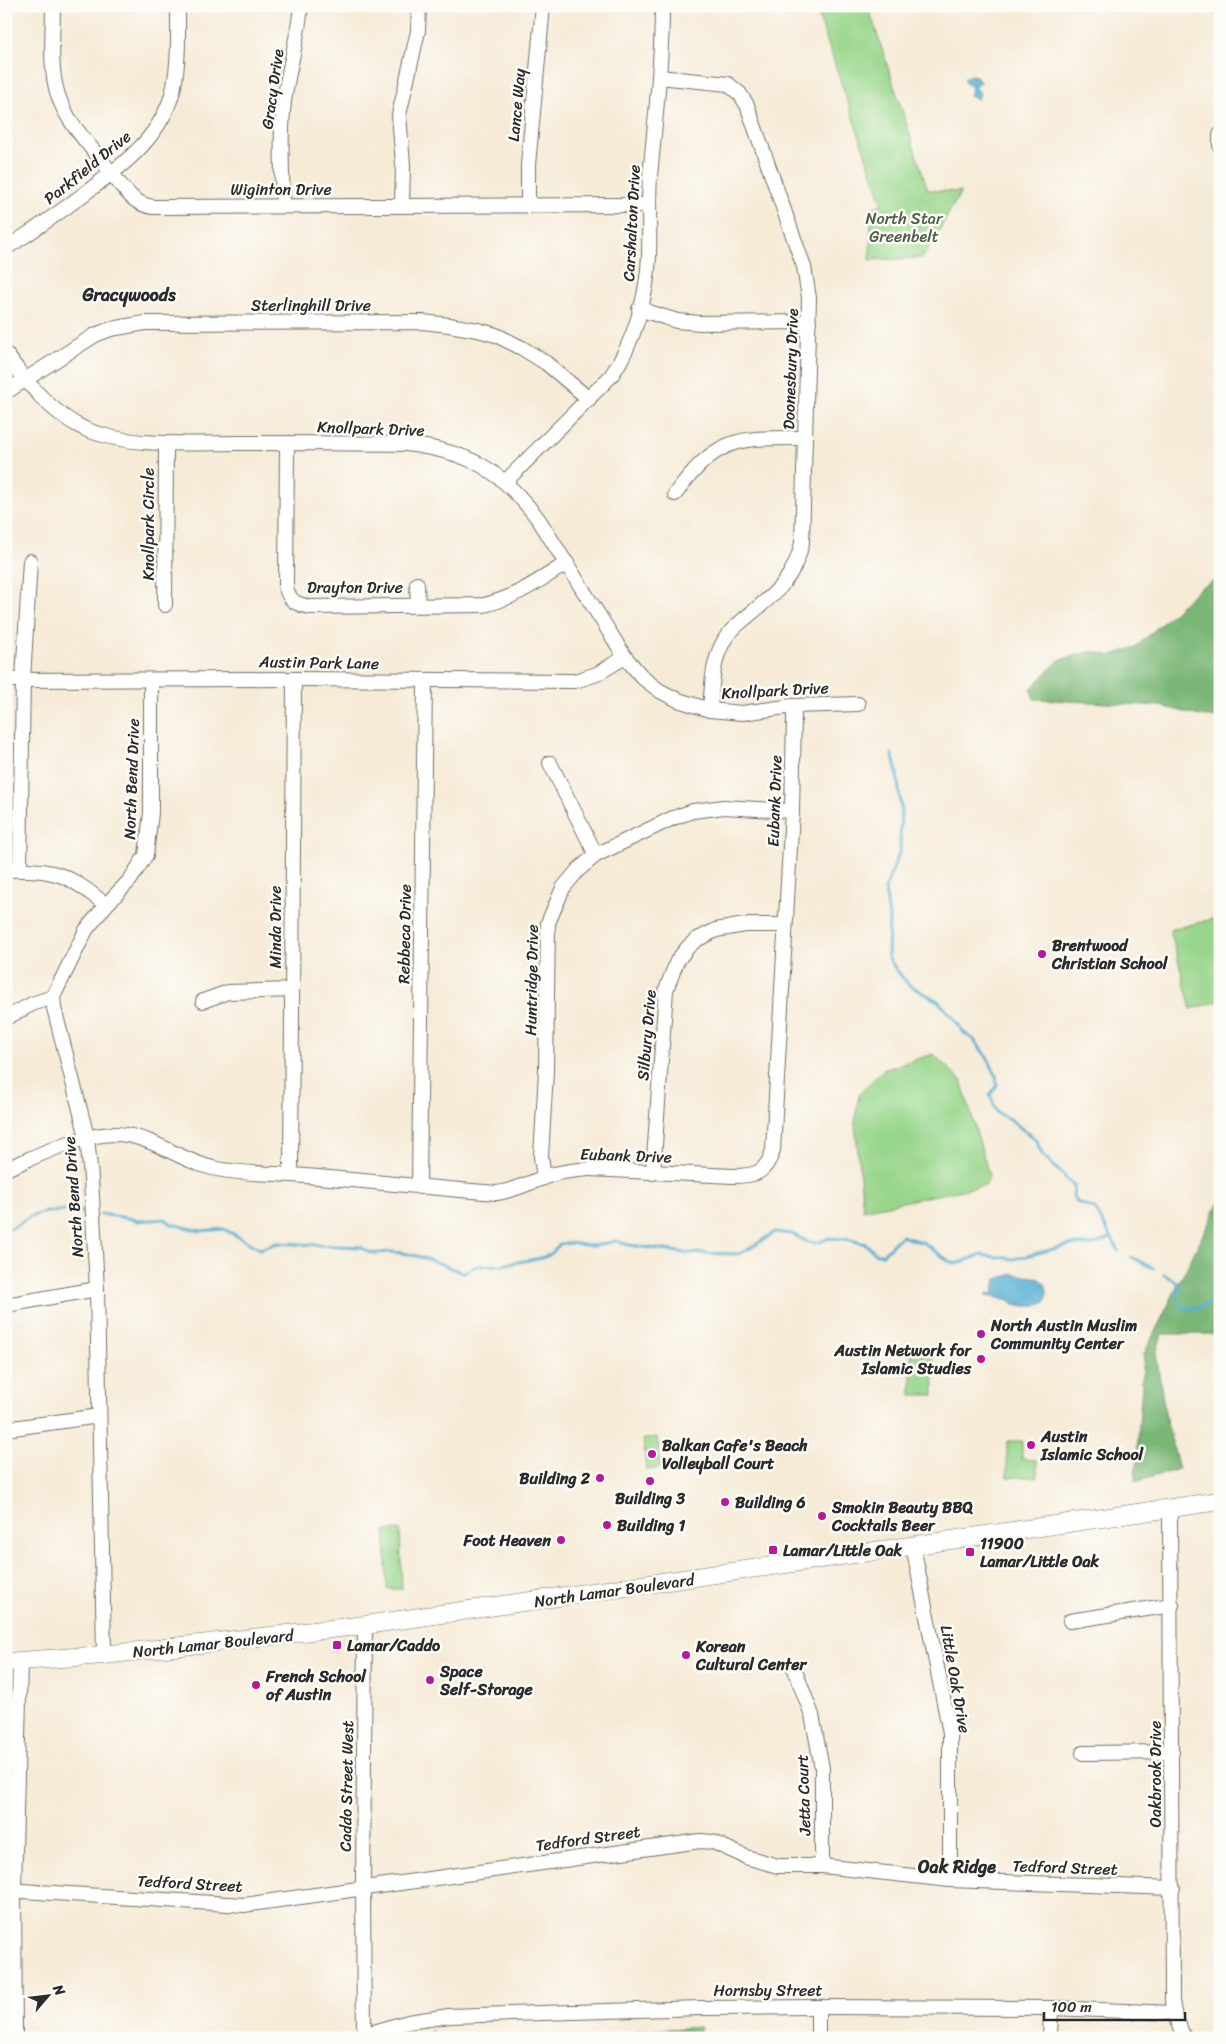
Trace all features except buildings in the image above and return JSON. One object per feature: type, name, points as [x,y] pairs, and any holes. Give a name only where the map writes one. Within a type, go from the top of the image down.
[{"type":"main road","name":"North Lamar Boulevard","points":[[13,1661],[104,1655],[365,1626],[1220,1501]]},
{"type":"street","name":"Wiginton Drive","points":[[53,6],[53,70],[57,94],[73,124],[134,199],[142,205],[153,207],[648,205]]},
{"type":"street","name":"Parkfield Drive","points":[[8,242],[59,213],[112,173],[144,145],[156,130],[167,108],[174,87],[178,58],[178,6]]},
{"type":"street","name":"Gracy Drive","points":[[282,206],[284,101],[299,30],[301,6]]},
{"type":"street","points":[[402,206],[403,165],[399,115],[418,31],[419,6]]},
{"type":"street","name":"Lance Way","points":[[528,206],[528,166],[543,6]]},
{"type":"street","name":"Carshalton Drive","points":[[505,482],[611,376],[622,361],[640,309],[649,258],[648,205],[659,77],[662,6]]},
{"type":"street","name":"Doonesbury Drive","points":[[659,77],[728,84],[740,94],[747,105],[808,284],[809,322],[802,543],[800,554],[791,574],[781,587],[735,627],[726,638],[718,653],[714,668],[710,710]]},
{"type":"street","points":[[640,309],[676,320],[700,323],[809,322]]},
{"type":"street","name":"Sterlinghill Drive","points":[[6,392],[95,335],[111,329],[145,323],[423,322],[478,330],[496,336],[546,362],[589,399]]},
{"type":"street","name":"Knollpark Drive","points":[[6,354],[25,380],[60,414],[85,429],[126,439],[166,443],[406,444],[432,447],[473,460],[491,470],[523,499],[539,520],[625,657],[643,678],[660,691],[678,700],[710,710],[742,713],[793,706],[858,704]]},
{"type":"street","points":[[675,494],[702,462],[728,445],[758,438],[805,438]]},
{"type":"street","name":"Knollpark Circle","points":[[165,605],[166,443]]},
{"type":"street","name":"Drayton Drive","points":[[287,443],[286,588],[289,597],[296,604],[310,607],[418,604],[484,605],[516,595],[566,563]]},
{"type":"street","points":[[20,870],[23,679],[30,560]]},
{"type":"street","points":[[417,584],[418,604]]},
{"type":"street","name":"Austin Park Lane","points":[[6,680],[294,679],[575,681],[597,674],[625,657]]},
{"type":"street","name":"Minda Drive","points":[[291,1174],[294,679]]},
{"type":"street","name":"North Bend Drive","points":[[104,1655],[97,1289],[87,1137],[54,1008],[53,997],[86,930],[106,905],[130,880],[146,854],[151,813],[151,680]]},
{"type":"street","name":"Rebbeca Drive","points":[[419,1187],[425,681]]},
{"type":"street","name":"Eubank Drive","points":[[6,1169],[87,1137],[112,1134],[149,1140],[196,1163],[214,1169],[236,1172],[291,1174],[497,1193],[506,1192],[568,1171],[590,1170],[746,1176],[759,1172],[768,1164],[773,1150],[792,811],[793,706]]},
{"type":"street","points":[[550,763],[596,855]]},
{"type":"street","name":"Huntridge Drive","points":[[544,1178],[541,1157],[546,1072],[548,923],[563,888],[578,870],[596,855],[673,818],[693,811],[724,807],[792,811]]},
{"type":"street","points":[[6,870],[52,872],[68,877],[106,905]]},
{"type":"street","name":"Silbury Drive","points":[[653,1173],[666,990],[678,961],[688,947],[696,940],[716,930],[745,925],[785,925]]},
{"type":"street","points":[[203,1001],[228,992],[292,990]]},
{"type":"street","points":[[6,1018],[32,1004],[53,997]]},
{"type":"street","points":[[6,1305],[97,1289]]},
{"type":"street","points":[[6,1429],[99,1416]]},
{"type":"street","name":"Oakbrook Drive","points":[[1170,1508],[1174,2013],[1184,2038]]},
{"type":"street","name":"Little Oak Drive","points":[[913,1546],[950,1733],[950,1880]]},
{"type":"street","points":[[1070,1621],[1172,1605]]},
{"type":"street","name":"Caddo Street West","points":[[364,2036],[362,1887],[365,1626]]},
{"type":"street","points":[[13,1661],[19,1778],[10,1890],[15,2038]]},
{"type":"street","name":"Jetta Court","points":[[794,1668],[812,1715],[822,1768],[822,1866]]},
{"type":"street","points":[[1083,1753],[1172,1752]]},
{"type":"street","name":"Tedford Street","points":[[10,1890],[244,1905],[700,1841],[713,1842],[746,1857],[778,1866],[822,1866],[950,1880],[1173,1888]]},
{"type":"street","points":[[818,2007],[818,2038]]},
{"type":"street","name":"Hornsby Street","points":[[364,2036],[408,2022],[449,2016],[701,2008],[1051,2008],[1174,2013]]},
{"type":"street","points":[[1050,2038],[1051,2008]]},
{"type":"green space","name":"North Star Greenbelt","points":[[815,6],[868,6],[928,190],[961,192],[923,258],[870,260],[871,209],[882,203]]},
{"type":"green space","points":[[1220,578],[1220,718],[1200,716],[1161,706],[1034,699],[1030,689],[1059,660],[1093,651],[1110,656],[1136,647],[1200,588]]},
{"type":"green space","points":[[1220,917],[1220,1001],[1191,1009],[1170,930]]},
{"type":"green space","points":[[933,1054],[961,1080],[989,1175],[986,1185],[863,1210],[855,1123],[859,1094],[883,1070]]},
{"type":"green space","points":[[1220,1200],[1220,1334],[1162,1334],[1156,1354],[1166,1419],[1179,1469],[1135,1482],[1144,1354]]},
{"type":"green space","points":[[911,1355],[933,1355],[934,1395],[911,1395]]},
{"type":"green space","name":"Balkan Cafe's Beach Volleyball Court","points":[[657,1437],[661,1468],[646,1470],[643,1439]]},
{"type":"green space","points":[[1007,1441],[1022,1441],[1022,1459],[1037,1460],[1037,1477],[1007,1477]]},
{"type":"green space","points":[[400,1530],[402,1589],[387,1589],[385,1531]]},
{"type":"green space","points":[[700,2027],[700,2038],[635,2038],[635,2031]]},
{"type":"water","points":[[970,75],[976,76],[980,81],[976,88],[980,93],[978,99],[969,96],[972,87],[964,82],[965,78]]},
{"type":"water","points":[[1013,1274],[1034,1277],[1043,1282],[1047,1292],[1046,1301],[1034,1306],[1025,1306],[1012,1304],[1010,1300],[986,1296],[987,1293],[993,1294],[996,1279]]},
{"type":"waterway","points":[[892,754],[897,772],[901,808],[900,851],[885,889],[889,917],[888,957],[909,985],[938,1001],[963,1032],[974,1040],[987,1057],[996,1075],[997,1085],[990,1095],[997,1113],[1011,1120],[1036,1140],[1042,1154],[1074,1186],[1073,1196],[1077,1202],[1095,1209],[1119,1251]]},
{"type":"waterway","points":[[6,1230],[30,1217],[43,1213],[84,1212]]},
{"type":"waterway","points":[[100,1214],[138,1221],[165,1219],[172,1224],[200,1231],[224,1229],[260,1249],[277,1243],[361,1247],[375,1253],[409,1254],[463,1273],[476,1266],[501,1265],[541,1258],[549,1255],[560,1244],[569,1243],[593,1246],[616,1241],[629,1245],[687,1253],[738,1254],[775,1232],[792,1234],[808,1242],[817,1243],[829,1238],[846,1239],[866,1244],[876,1254],[883,1254],[901,1236],[924,1243],[949,1261],[957,1264],[980,1255],[1014,1259],[1070,1245],[1093,1245],[1112,1238]]},
{"type":"waterway","points":[[1131,1257],[1153,1268]]},
{"type":"waterway","points":[[1164,1275],[1173,1279],[1180,1286],[1178,1298],[1184,1308],[1203,1306],[1220,1296]]},
{"type":"waterway","points":[[431,2031],[433,2038]]},
{"type":"place","name":"Brentwood Christian School","points":[[1042,954]]},
{"type":"place","name":"North Austin Muslim Community Center","points":[[981,1334]]},
{"type":"place","name":"Austin Network for Islamic Studies","points":[[981,1359]]},
{"type":"place","name":"Austin Islamic School","points":[[1031,1445]]},
{"type":"place","name":"Balkan Cafe's Beach Volleyball Court","points":[[652,1454]]},
{"type":"place","name":"Building 2","points":[[600,1478]]},
{"type":"place","name":"Building 3","points":[[650,1481]]},
{"type":"place","name":"Building 6","points":[[725,1502]]},
{"type":"place","name":"Smokin Beauty BBQ Cocktails Beer","points":[[822,1516]]},
{"type":"place","name":"Building 1","points":[[607,1525]]},
{"type":"place","name":"Foot Heaven","points":[[561,1540]]},
{"type":"place","name":"Lamar/Little Oak","points":[[773,1550]]},
{"type":"place","name":"11900 Lamar/Little Oak","points":[[970,1552]]},
{"type":"place","name":"Lamar/Caddo","points":[[337,1645]]},
{"type":"place","name":"Korean Cultural Center","points":[[686,1655]]},
{"type":"place","name":"Space Self-Storage","points":[[430,1680]]},
{"type":"place","name":"French School of Austin","points":[[256,1685]]},
{"type":"district","name":"Gracywoods","points":[[129,295]]},
{"type":"district","name":"Oak Ridge","points":[[957,1867]]}]
